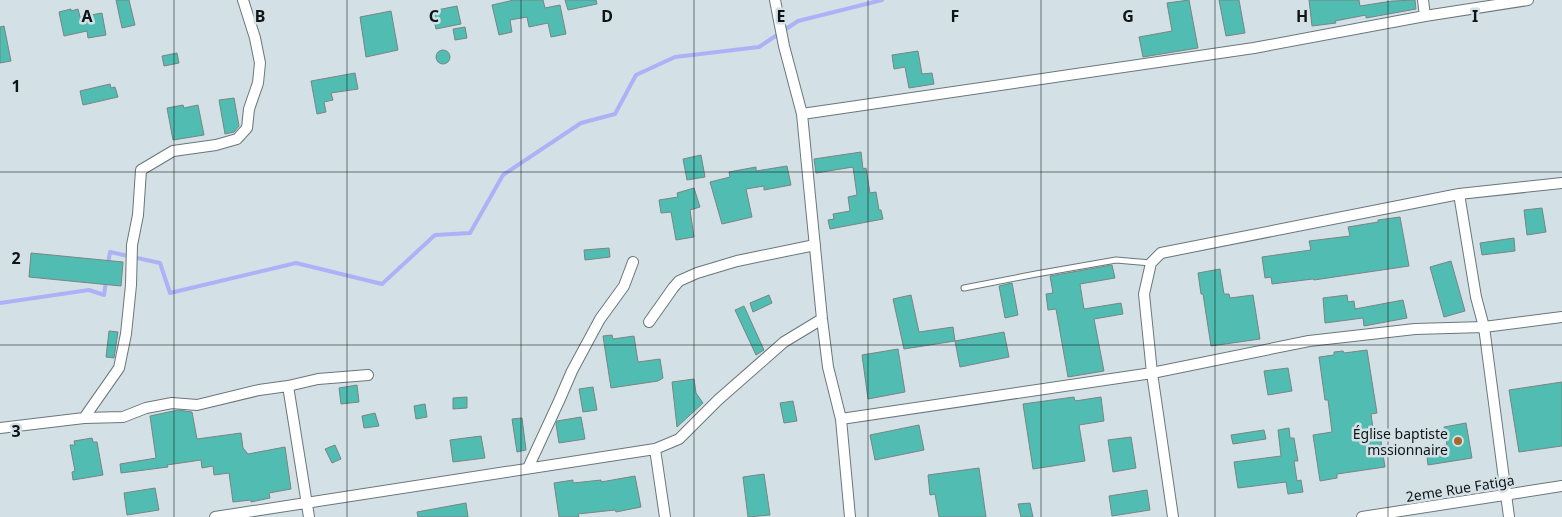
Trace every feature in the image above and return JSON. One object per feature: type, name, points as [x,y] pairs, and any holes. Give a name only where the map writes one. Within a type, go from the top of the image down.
[{"type":"street","points":[[84,418],[118,368],[126,334],[132,245],[138,215],[141,170],[173,151],[223,143],[237,138],[247,128],[249,109],[258,83],[260,63],[256,38],[243,0]]},
{"type":"street","points":[[775,0],[784,46],[802,114],[822,319],[828,367],[841,419],[850,517]]},
{"type":"street","points":[[1423,0],[1425,16]]},
{"type":"street","points":[[802,114],[1254,48],[1425,16],[1528,0]]},
{"type":"street","points":[[1173,517],[1152,373],[1144,294],[1151,263],[1161,253],[1459,194],[1562,182]]},
{"type":"street","points":[[1459,194],[1476,297],[1484,327],[1509,517]]},
{"type":"street","points":[[648,322],[680,281],[697,273],[737,261],[815,246]]},
{"type":"street","points":[[528,468],[572,371],[600,320],[624,286],[633,262]]},
{"type":"street","points":[[841,419],[1152,373],[1309,341],[1415,329],[1484,327],[1562,317]]},
{"type":"street","points":[[215,517],[654,449],[679,439],[718,400],[784,342],[822,319]]},
{"type":"street","points":[[0,428],[84,418],[124,417],[146,408],[172,404],[197,405],[259,390],[318,379],[368,375]]},
{"type":"street","points":[[288,386],[309,517]]},
{"type":"street","points":[[654,449],[665,517]]},
{"type":"street","name":"2eme Rue Fatiga","points":[[1362,517],[1562,486]]},
{"type":"lane","points":[[964,288],[1116,260],[1133,263],[1151,263]]},
{"type":"building","points":[[116,0],[129,0],[135,25],[122,28]]},
{"type":"building","points":[[514,0],[543,0],[545,8],[560,5],[566,34],[551,37],[548,23],[529,27],[527,17],[510,20],[512,32],[499,35],[492,5]]},
{"type":"building","points":[[565,0],[596,0],[597,4],[568,10]]},
{"type":"building","points":[[1189,0],[1198,48],[1143,57],[1139,37],[1172,31],[1167,3]]},
{"type":"building","points":[[1219,0],[1239,0],[1245,33],[1226,36]]},
{"type":"building","points":[[1309,0],[1359,0],[1360,6],[1392,1],[1415,0],[1416,9],[1366,18],[1366,15],[1335,21],[1336,23],[1312,26]]},
{"type":"building","points":[[457,6],[461,24],[436,29],[432,11]]},
{"type":"building","points":[[71,9],[71,11],[78,9],[80,17],[102,13],[106,35],[88,38],[87,31],[64,36],[59,12]]},
{"type":"building","points":[[391,11],[398,50],[366,57],[360,17]]},
{"type":"building","points":[[4,26],[11,61],[0,63],[0,27]]},
{"type":"building","points":[[465,27],[467,38],[455,40],[453,29]]},
{"type":"building","points":[[443,50],[448,52],[450,57],[448,62],[443,64],[438,62],[436,57],[438,52]]},
{"type":"building","points":[[918,51],[922,74],[932,73],[934,84],[909,88],[905,67],[894,69],[892,55]]},
{"type":"building","points":[[177,53],[179,63],[164,66],[162,56]]},
{"type":"building","points":[[355,73],[358,89],[331,93],[333,100],[324,102],[326,112],[317,114],[311,81]]},
{"type":"building","points":[[110,84],[111,88],[115,87],[118,97],[83,105],[80,91]]},
{"type":"building","points":[[234,98],[239,126],[234,132],[225,134],[219,100]]},
{"type":"building","points":[[183,105],[184,108],[198,105],[204,135],[173,140],[167,108]]},
{"type":"building","points":[[861,152],[863,169],[866,168],[870,193],[876,192],[879,210],[881,210],[883,219],[830,229],[828,220],[834,219],[833,214],[850,211],[848,197],[857,195],[853,167],[816,173],[814,159]]},
{"type":"building","points":[[701,155],[705,177],[687,180],[683,159]]},
{"type":"building","points":[[787,166],[791,185],[764,190],[764,186],[746,189],[752,217],[722,224],[710,182],[730,177],[729,172],[756,167],[756,171]]},
{"type":"building","points":[[694,188],[700,207],[690,210],[694,237],[676,240],[671,212],[661,213],[659,200],[678,197],[677,193]]},
{"type":"building","points":[[1542,208],[1546,232],[1527,235],[1524,210]]},
{"type":"building","points":[[1400,217],[1409,266],[1314,280],[1272,284],[1271,277],[1265,278],[1262,257],[1311,250],[1309,241],[1350,236],[1348,227]]},
{"type":"building","points":[[1514,238],[1515,251],[1482,255],[1480,243]]},
{"type":"building","points":[[609,248],[610,257],[585,260],[584,250]]},
{"type":"building","points":[[31,253],[123,262],[121,286],[29,277]]},
{"type":"building","points":[[1451,261],[1465,311],[1444,317],[1430,267]]},
{"type":"building","points":[[1112,265],[1115,278],[1080,284],[1084,309],[1121,303],[1123,314],[1094,319],[1104,371],[1068,377],[1056,309],[1048,310],[1046,294],[1053,293],[1050,276]]},
{"type":"building","points":[[1220,269],[1224,294],[1229,294],[1230,298],[1253,295],[1260,339],[1211,346],[1198,273]]},
{"type":"building","points":[[1012,283],[1018,315],[1005,318],[999,286]]},
{"type":"building","points":[[769,295],[772,303],[753,312],[750,303]]},
{"type":"building","points":[[911,295],[919,332],[953,327],[955,341],[904,349],[893,299]]},
{"type":"building","points":[[1347,295],[1348,302],[1354,301],[1355,309],[1403,300],[1407,318],[1364,326],[1363,318],[1325,323],[1323,298]]},
{"type":"building","points":[[744,306],[764,350],[756,355],[735,310]]},
{"type":"building","points":[[109,331],[118,332],[114,358],[106,357]]},
{"type":"building","points":[[1004,332],[1009,357],[960,367],[955,341]]},
{"type":"building","points":[[612,335],[613,339],[634,336],[638,362],[660,359],[663,378],[658,381],[611,388],[603,336]]},
{"type":"building","points":[[898,349],[905,392],[868,399],[862,355]]},
{"type":"building","points":[[1367,350],[1377,413],[1371,414],[1374,435],[1380,435],[1385,467],[1337,474],[1337,478],[1320,481],[1313,435],[1332,432],[1328,400],[1325,400],[1319,357],[1334,355],[1334,352],[1343,351],[1344,353]]},
{"type":"building","points":[[1288,368],[1292,391],[1268,395],[1264,371]]},
{"type":"building","points":[[694,379],[696,393],[703,403],[677,427],[672,382]]},
{"type":"building","points":[[1562,382],[1562,446],[1519,452],[1509,390]]},
{"type":"building","points":[[357,385],[359,402],[341,404],[339,388]]},
{"type":"building","points":[[593,387],[597,410],[583,412],[579,389]]},
{"type":"building","points":[[467,397],[467,408],[453,409],[453,398]]},
{"type":"building","points":[[1074,397],[1075,401],[1101,397],[1104,421],[1079,425],[1085,461],[1033,469],[1023,404]]},
{"type":"building","points":[[793,401],[797,421],[784,423],[780,403]]},
{"type":"building","points":[[425,404],[427,417],[416,419],[414,406]]},
{"type":"building","points":[[178,410],[192,412],[197,439],[241,433],[243,448],[248,454],[285,447],[291,489],[269,493],[270,498],[251,502],[251,500],[233,502],[229,473],[214,475],[213,466],[202,468],[201,460],[167,465],[168,467],[121,473],[120,464],[156,458],[150,416]]},
{"type":"building","points":[[375,413],[379,426],[364,428],[362,416]]},
{"type":"building","points":[[581,417],[585,439],[559,443],[557,421]]},
{"type":"building","points":[[522,418],[526,450],[517,452],[512,419]]},
{"type":"building","points":[[1466,423],[1472,458],[1428,465],[1426,448],[1447,445],[1444,427]]},
{"type":"building","points":[[919,425],[924,450],[875,460],[870,435]]},
{"type":"building","points":[[1289,428],[1290,438],[1294,438],[1298,461],[1294,461],[1297,481],[1301,480],[1303,492],[1288,494],[1286,482],[1238,488],[1234,462],[1281,456],[1278,430]]},
{"type":"building","points":[[1264,430],[1266,439],[1233,444],[1231,435]]},
{"type":"building","points":[[481,436],[485,458],[453,462],[450,440]]},
{"type":"building","points":[[1131,437],[1136,468],[1113,472],[1108,440]]},
{"type":"building","points":[[92,438],[93,442],[97,442],[103,475],[73,480],[72,472],[75,471],[70,445],[75,445],[74,441]]},
{"type":"building","points":[[335,445],[341,459],[332,463],[325,449]]},
{"type":"building","points":[[979,468],[986,517],[939,517],[935,494],[930,495],[928,475]]},
{"type":"building","points":[[764,474],[770,515],[748,517],[743,477]]},
{"type":"building","points":[[635,476],[641,507],[616,512],[615,510],[578,514],[579,517],[559,517],[554,483],[573,480],[573,483],[601,480],[601,482]]},
{"type":"building","points":[[155,488],[159,510],[127,515],[124,493]]},
{"type":"building","points":[[1147,490],[1150,510],[1112,516],[1109,496]]},
{"type":"building","points":[[466,503],[468,517],[418,517],[417,512]]},
{"type":"building","points":[[1030,503],[1033,517],[1021,517],[1018,504]]},
{"type":"waterway","points":[[108,264],[110,252],[160,263],[170,293],[296,263],[382,284],[435,235],[470,233],[503,175],[581,123],[615,114],[636,75],[675,57],[759,47],[798,21],[882,0]]},
{"type":"waterway","points":[[0,303],[89,290],[104,295],[106,281]]},
{"type":"place","name":"Église baptiste mssionnaire","points":[[1458,441]]}]
